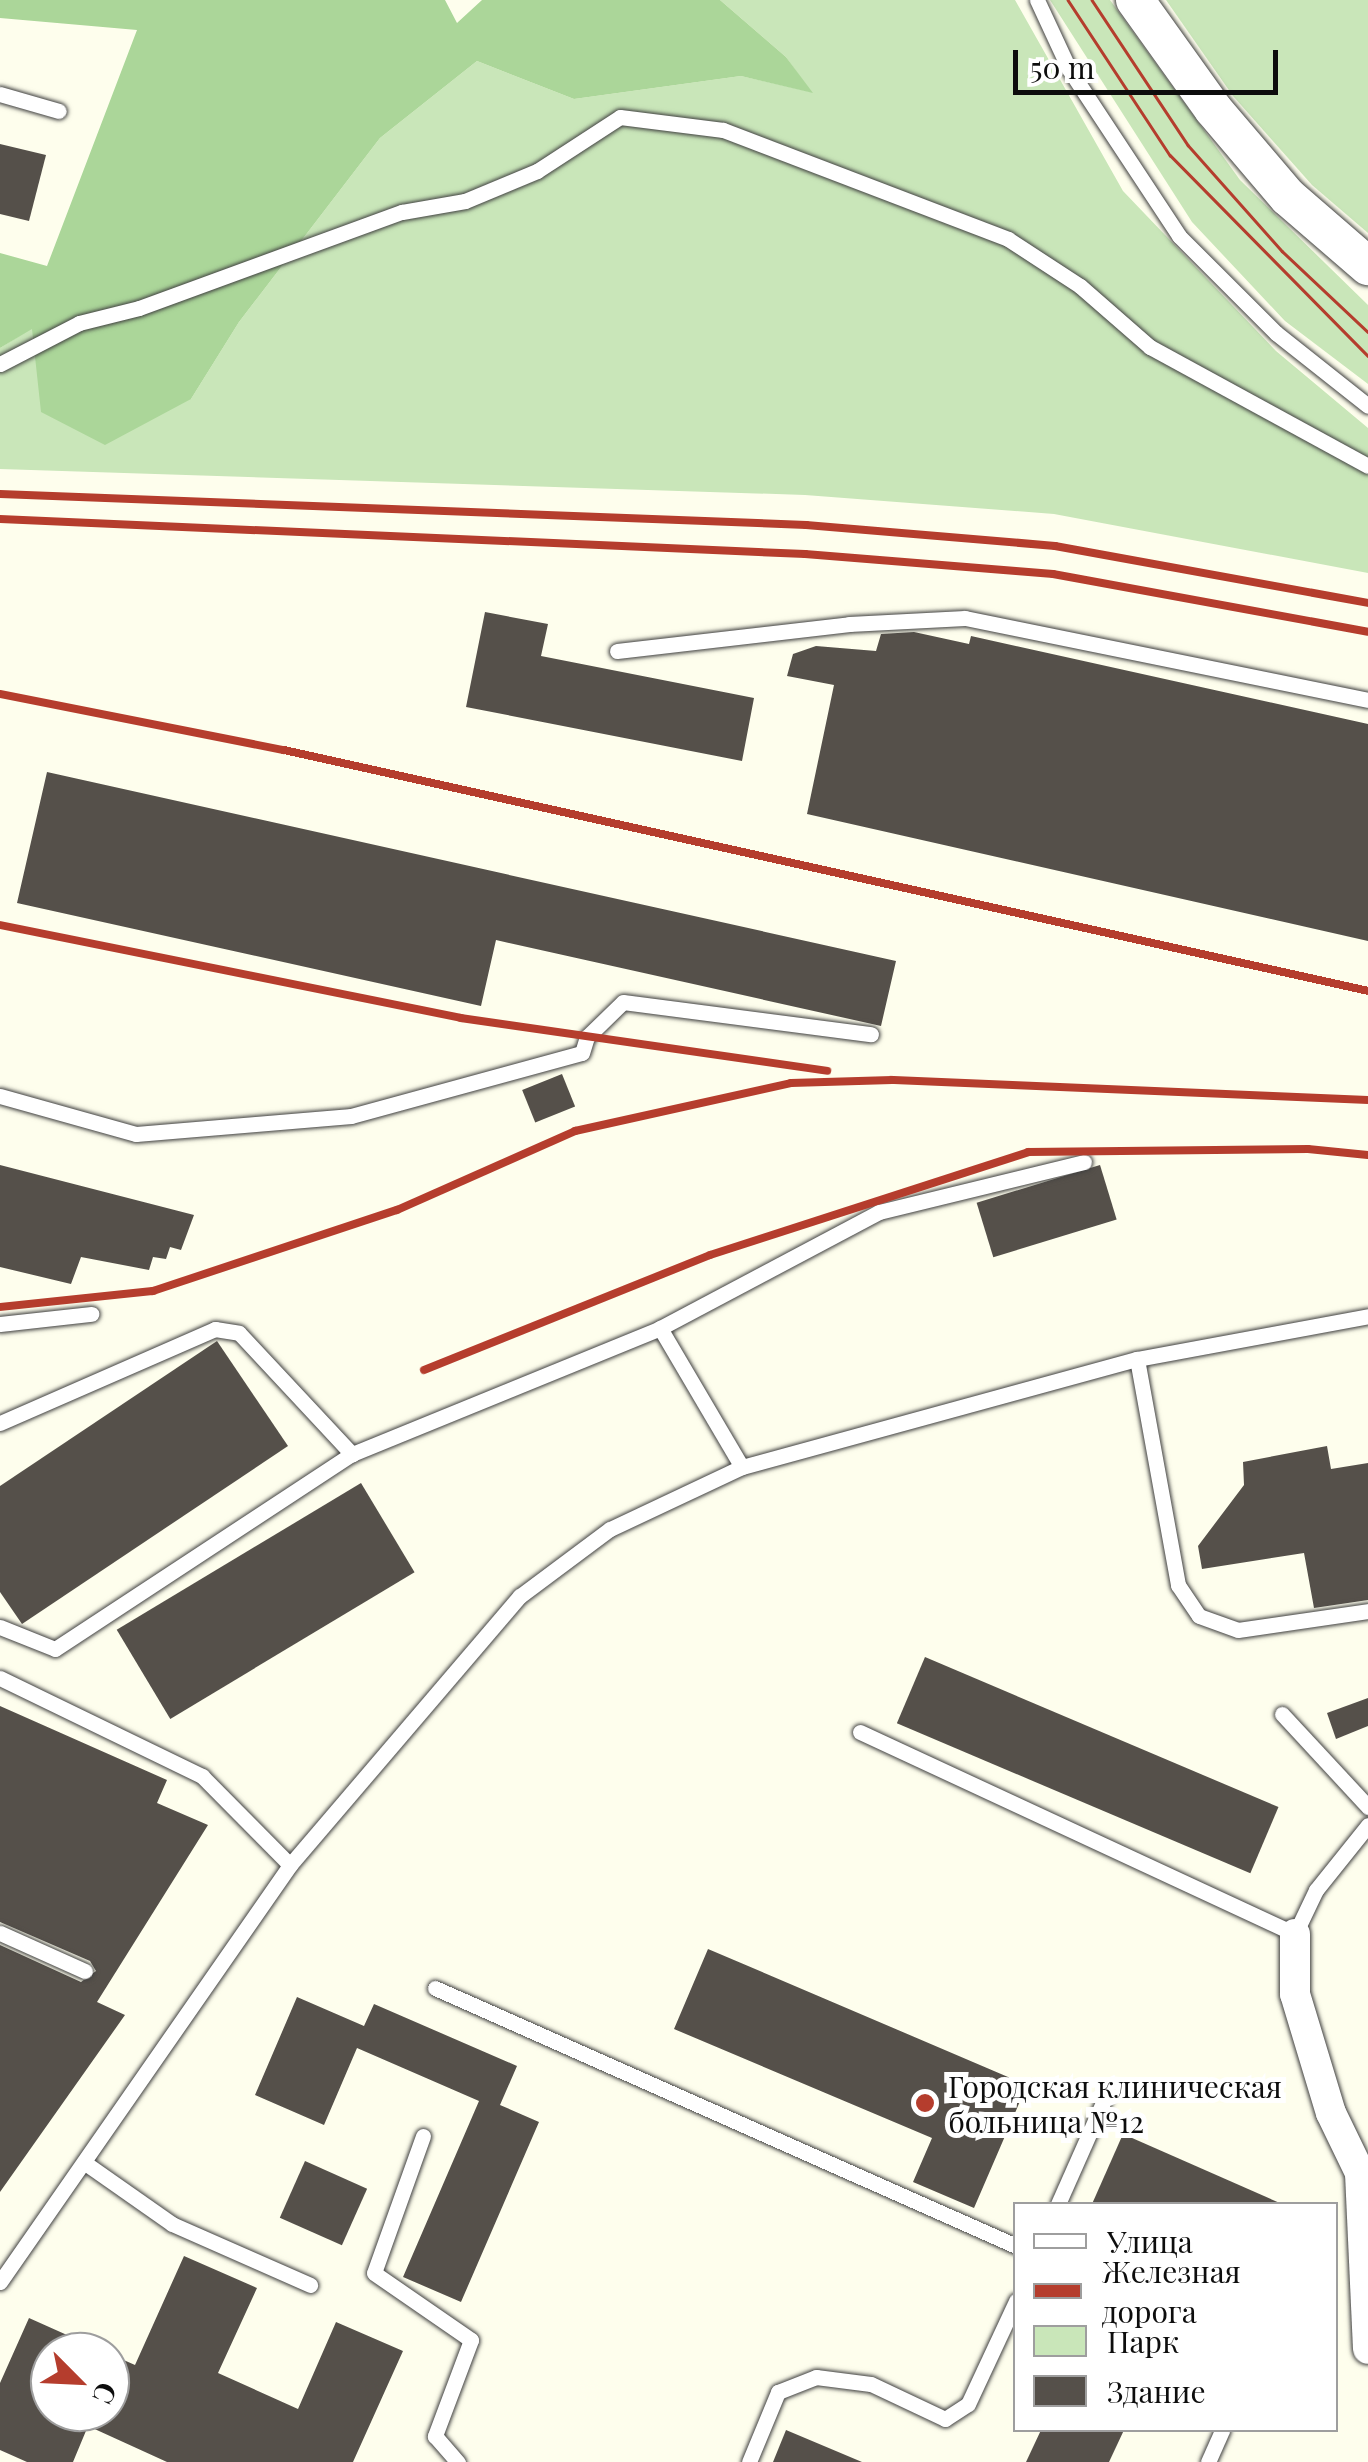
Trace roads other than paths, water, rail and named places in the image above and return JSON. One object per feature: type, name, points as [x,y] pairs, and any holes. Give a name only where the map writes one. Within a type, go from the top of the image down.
[{"type":"street","points":[[1142,3],[1212,110],[1288,197],[1368,266]]},
{"type":"street","points":[[1295,1934],[1295,1994],[1331,2112],[1364,2171],[1368,2349]]},
{"type":"lane","points":[[1037,0],[1069,68],[1179,236],[1276,333],[1368,406]]},
{"type":"lane","points":[[0,94],[59,111]]},
{"type":"lane","points":[[0,364],[78,324],[139,308],[402,212],[483,193],[538,171],[620,116],[724,130],[1008,239],[1080,286],[1150,347],[1368,466]]},
{"type":"lane","points":[[617,651],[849,624],[965,618],[1368,700]]},
{"type":"lane","points":[[0,1096],[136,1134],[351,1116],[582,1052],[586,1037],[623,1002],[871,1034]]},
{"type":"lane","points":[[0,1627],[56,1650],[352,1454],[660,1328],[879,1212],[1084,1162]]},
{"type":"lane","points":[[0,1324],[91,1314]]},
{"type":"lane","points":[[0,2282],[290,1865],[520,1596],[610,1529],[742,1467],[1137,1359],[1368,1316]]},
{"type":"lane","points":[[660,1328],[742,1467]]},
{"type":"lane","points":[[0,1422],[215,1329],[239,1333],[352,1454]]},
{"type":"lane","points":[[1137,1359],[1178,1585],[1198,1616],[1238,1630],[1368,1611]]},
{"type":"lane","points":[[0,1678],[202,1776],[290,1865]]},
{"type":"lane","points":[[1282,1714],[1368,1807]]},
{"type":"lane","points":[[860,1732],[1295,1934],[1316,1890],[1368,1825]]},
{"type":"lane","points":[[0,1933],[85,1972]]},
{"type":"lane","points":[[435,1988],[1013,2245]]},
{"type":"lane","points":[[1059,2202],[1105,2098]]},
{"type":"lane","points":[[423,2136],[374,2273],[472,2340],[435,2436],[458,2462]]},
{"type":"lane","points":[[85,2162],[172,2224],[310,2285]]},
{"type":"lane","points":[[748,2462],[778,2392],[816,2377],[871,2384],[945,2419],[968,2404],[1013,2306]]},
{"type":"lane","points":[[1208,2462],[1221,2432]]},
{"type":"tram line","points":[[1068,0],[1170,155],[1368,356]]},
{"type":"tram line","points":[[1092,0],[1188,145],[1282,251],[1368,332]]},
{"type":"railway","points":[[0,494],[806,525],[1055,546],[1368,603]]},
{"type":"railway","points":[[0,519],[805,554],[1053,574],[1368,632]]},
{"type":"railway","points":[[0,694],[284,750],[1368,991]]},
{"type":"railway","points":[[0,925],[461,1018],[827,1071]]},
{"type":"railway","points":[[0,1307],[153,1291],[397,1210],[575,1131],[791,1083],[892,1080],[1368,1100]]},
{"type":"railway","points":[[424,1370],[710,1255],[1028,1152],[1308,1149],[1368,1155]]},
{"type":"place","name":"Городская клиническая больница №12","points":[[925,2103]]}]
